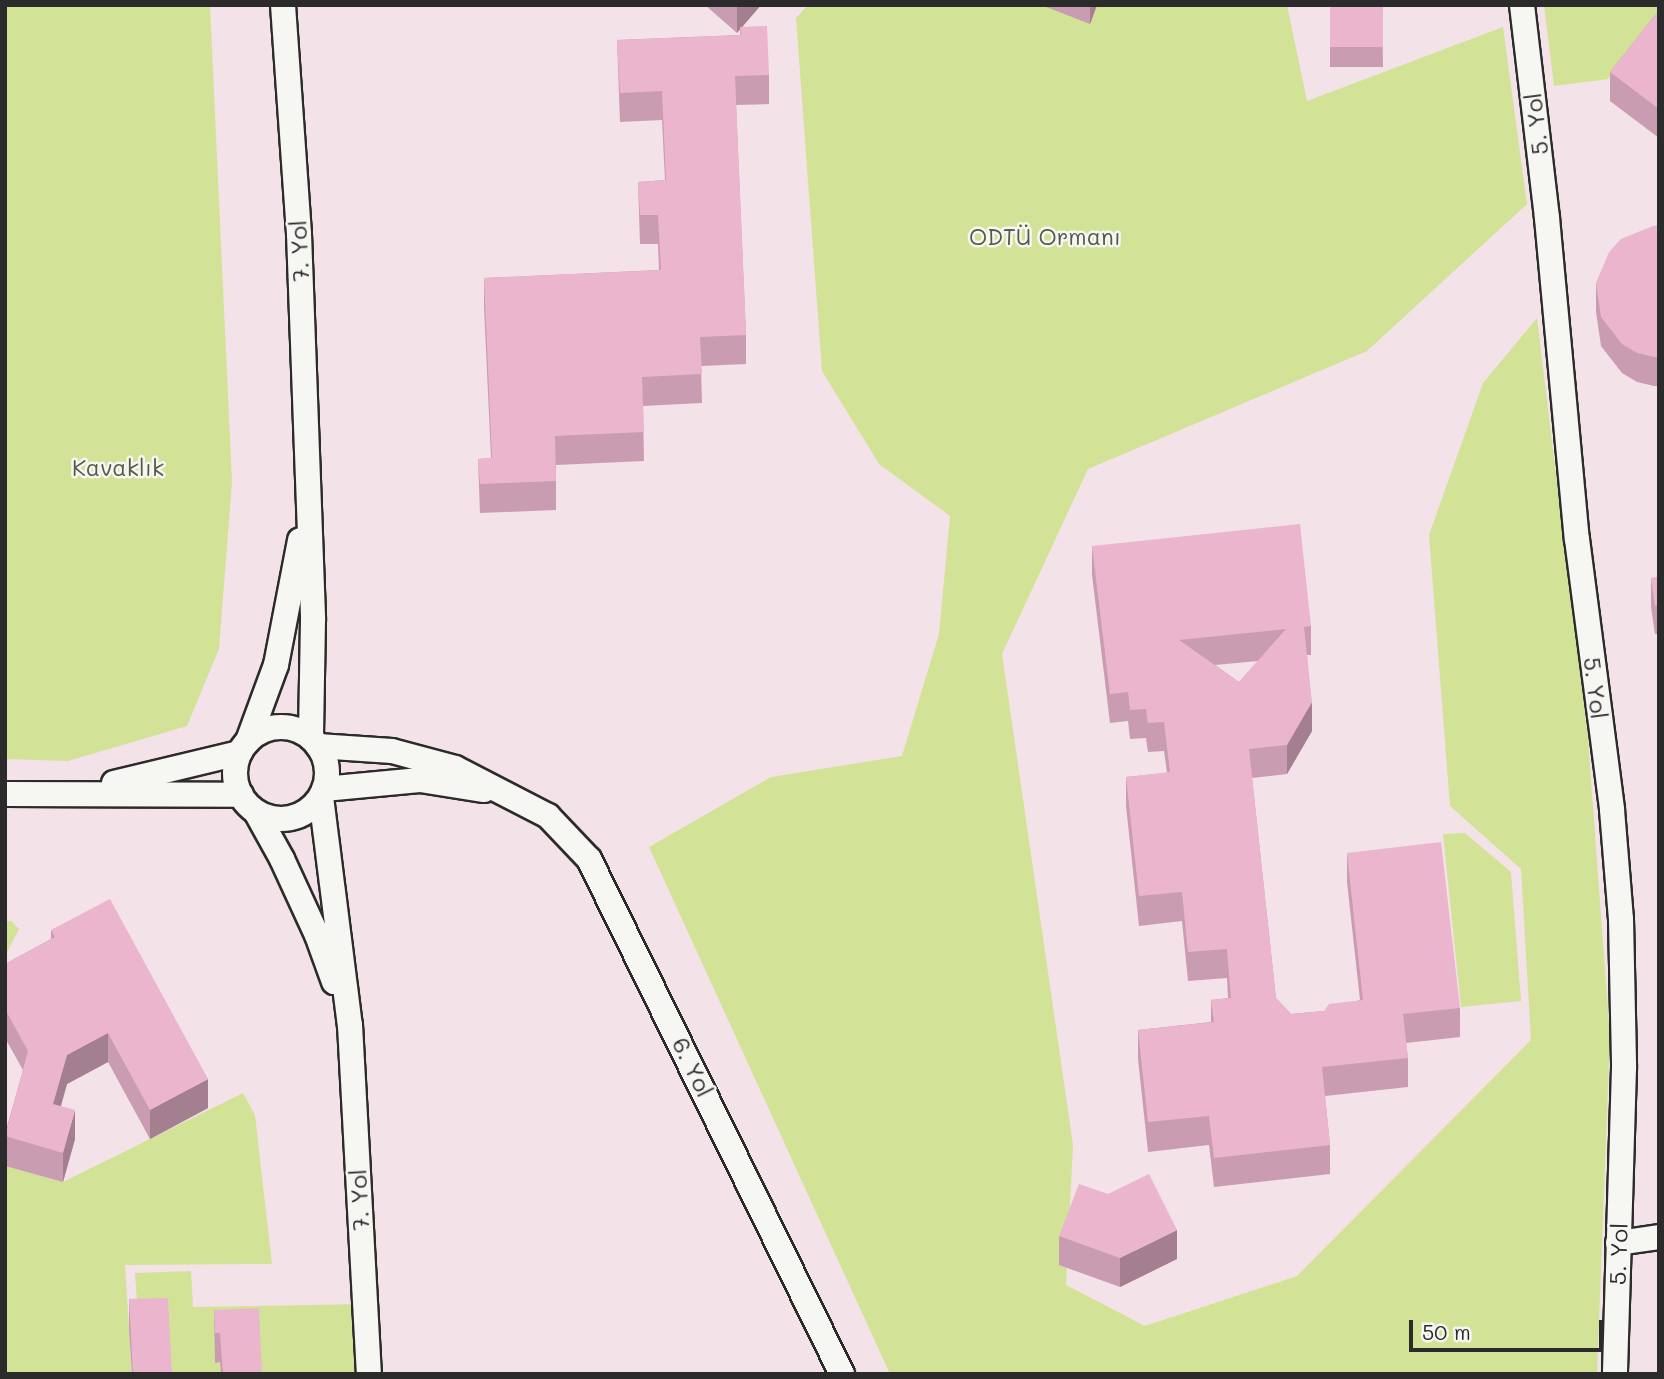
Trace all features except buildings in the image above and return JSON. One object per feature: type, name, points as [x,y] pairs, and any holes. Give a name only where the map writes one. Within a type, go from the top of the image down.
[{"type":"street","name":"7. Yol","points":[[283,5],[299,234],[313,620],[314,742],[328,768],[323,793],[350,1025],[369,1374]]},
{"type":"street","name":"5. Yol","points":[[1522,5],[1547,218],[1577,539],[1612,810],[1621,919],[1624,1068],[1615,1374]]},
{"type":"street","name":"7. Yol","points":[[309,498],[275,666],[244,747],[236,782],[282,859],[317,935],[350,1025]]},
{"type":"street","points":[[72,792],[244,747],[260,732],[274,727],[288,727],[314,742]]},
{"type":"street","name":"6. Yol","points":[[314,742],[392,751],[455,768],[548,816],[589,859],[842,1374]]},
{"type":"street","name":"6. Yol","points":[[323,793],[421,780],[505,793]]},
{"type":"street","points":[[5,794],[72,792],[248,804],[270,818],[292,818],[312,808],[323,793]]},
{"type":"street","points":[[1618,1243],[1659,1237]]},
{"type":"shaded area","points":[[5,5],[1659,5],[1659,1374],[5,1374]]},
{"type":"green space","name":"Kavaklık","points":[[5,5],[210,5],[232,482],[219,649],[187,726],[68,761],[5,759]]},
{"type":"green space","name":"ODTÜ Ormanı","points":[[808,5],[1287,5],[1307,101],[1503,27],[1527,204],[1367,351],[1088,469],[1002,654],[1073,1145],[1066,1285],[1145,1326],[1297,1276],[1531,1040],[1521,869],[1450,806],[1429,535],[1483,383],[1537,318],[1588,739],[1610,1037],[1597,1374],[890,1374],[649,847],[771,777],[902,756],[939,634],[950,516],[879,464],[822,371],[796,18]]},
{"type":"green space","points":[[1544,5],[1659,5],[1659,25],[1648,28],[1608,79],[1554,86]]},
{"type":"green space","points":[[1465,833],[1511,872],[1521,1001],[1461,1007],[1443,834]]},
{"type":"green space","points":[[5,921],[11,921],[19,929],[5,956]]},
{"type":"green space","points":[[243,1093],[255,1115],[272,1264],[125,1265],[132,1374],[5,1374],[5,1166],[63,1182]]},
{"type":"green space","points":[[191,1271],[193,1307],[365,1304],[369,1374],[142,1374],[135,1273]]}]
